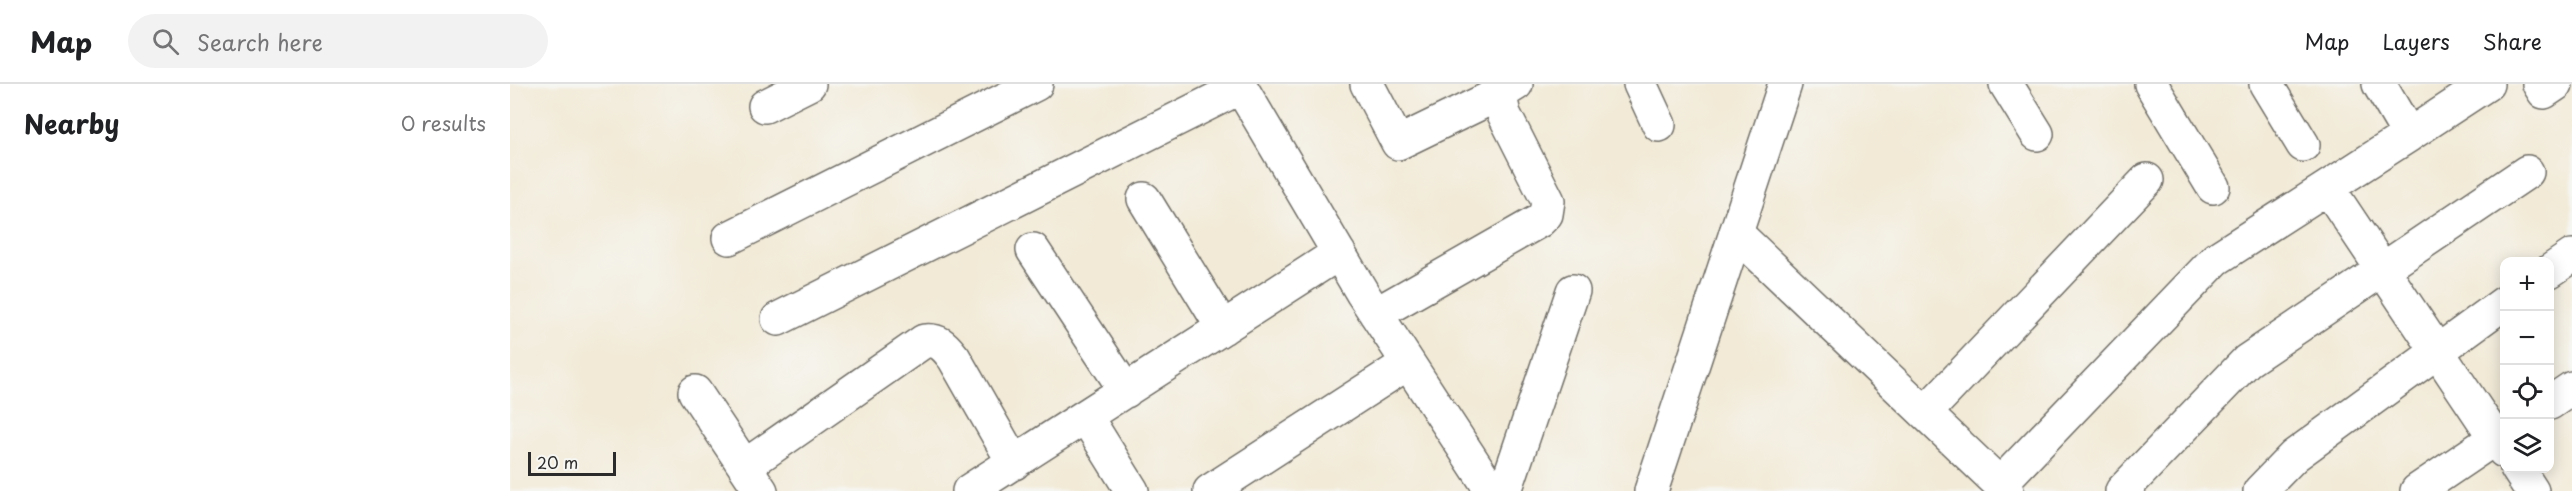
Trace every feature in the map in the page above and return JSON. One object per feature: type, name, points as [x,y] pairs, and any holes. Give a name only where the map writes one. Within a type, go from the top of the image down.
[{"type":"street","points":[[765,106],[809,84]]},
{"type":"street","points":[[729,238],[1036,84]]},
{"type":"street","points":[[1367,84],[1398,143],[1509,88]]},
{"type":"street","points":[[1640,84],[1659,125]]},
{"type":"street","points":[[1651,491],[1785,84]]},
{"type":"street","points":[[2006,84],[2037,134]]},
{"type":"street","points":[[2151,84],[2213,187]]},
{"type":"street","points":[[2266,84],[2304,145]]},
{"type":"street","points":[[2379,84],[2409,135]]},
{"type":"street","points":[[1736,233],[2004,488],[2216,259],[2487,84]]},
{"type":"street","points":[[2539,84],[2544,92],[2556,84]]},
{"type":"street","points":[[778,319],[1240,86],[1376,314],[1492,491]]},
{"type":"street","points":[[1376,314],[1539,221],[1546,214],[1548,201],[1504,114],[1501,101],[1509,88]]},
{"type":"street","points":[[2122,491],[2247,362],[2527,172]]},
{"type":"street","points":[[1925,413],[2147,180]]},
{"type":"street","points":[[2328,188],[2437,351],[2500,437]]},
{"type":"street","points":[[1144,199],[1223,328]]},
{"type":"street","points":[[1033,250],[1126,391]]},
{"type":"street","points":[[969,491],[1339,253]]},
{"type":"street","points":[[2554,269],[2572,256]]},
{"type":"street","points":[[1505,491],[1574,291]]},
{"type":"street","points":[[2260,491],[2294,456],[2500,307]]},
{"type":"street","points":[[695,392],[753,479],[924,341],[934,340],[943,344],[954,358],[1014,463]]},
{"type":"street","points":[[1210,491],[1408,363]]},
{"type":"street","points":[[2554,400],[2572,388]]},
{"type":"street","points":[[1086,417],[1132,491]]},
{"type":"street","points":[[2417,491],[2500,441]]},
{"type":"street","points":[[2520,473],[2532,491]]}]
